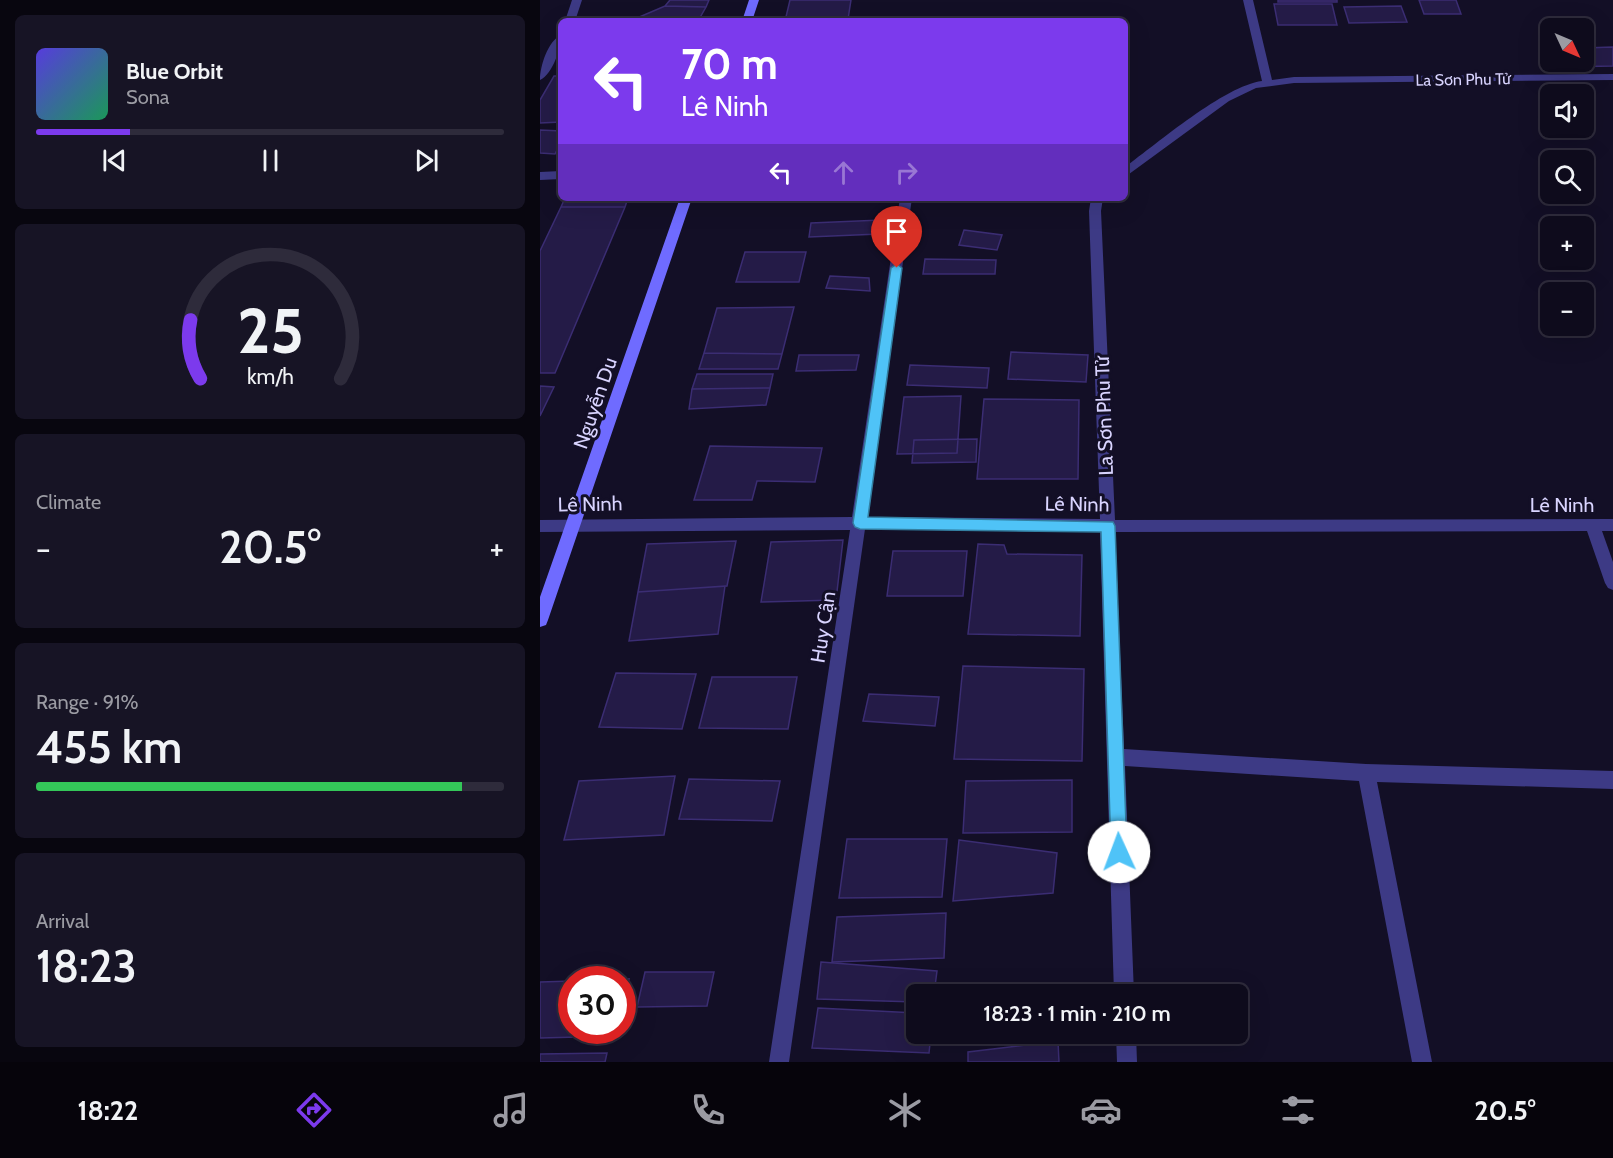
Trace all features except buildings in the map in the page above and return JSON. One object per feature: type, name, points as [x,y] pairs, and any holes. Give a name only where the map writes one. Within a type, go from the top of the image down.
[{"type":"main road","points":[[748,18],[754,0]]},
{"type":"main road","name":"Nguyễn Du","points":[[540,620],[685,201]]},
{"type":"street","points":[[571,18],[578,0]]},
{"type":"street","points":[[1248,0],[1268,83]]},
{"type":"street","points":[[540,77],[558,44]]},
{"type":"street","name":"La Sơn Phu Tử","points":[[1128,171],[1225,99],[1254,85],[1294,80],[1613,77]]},
{"type":"street","points":[[540,176],[558,176]]},
{"type":"street","name":"Huy Cận","points":[[779,1062],[906,201]]},
{"type":"street","name":"La Sơn Phu Tử","points":[[1097,201],[1095,213],[1124,984]]},
{"type":"street","name":"Lê Ninh","points":[[540,526],[860,523],[1108,526],[1613,525]]},
{"type":"street","points":[[1592,526],[1613,584]]},
{"type":"street","points":[[1116,757],[1366,773],[1613,780]]},
{"type":"street","points":[[1366,773],[1422,1062]]},
{"type":"street","points":[[1126,1044],[1127,1062]]},
{"type":"route","points":[[897,268],[860,523],[1108,526],[1119,852]]}]
